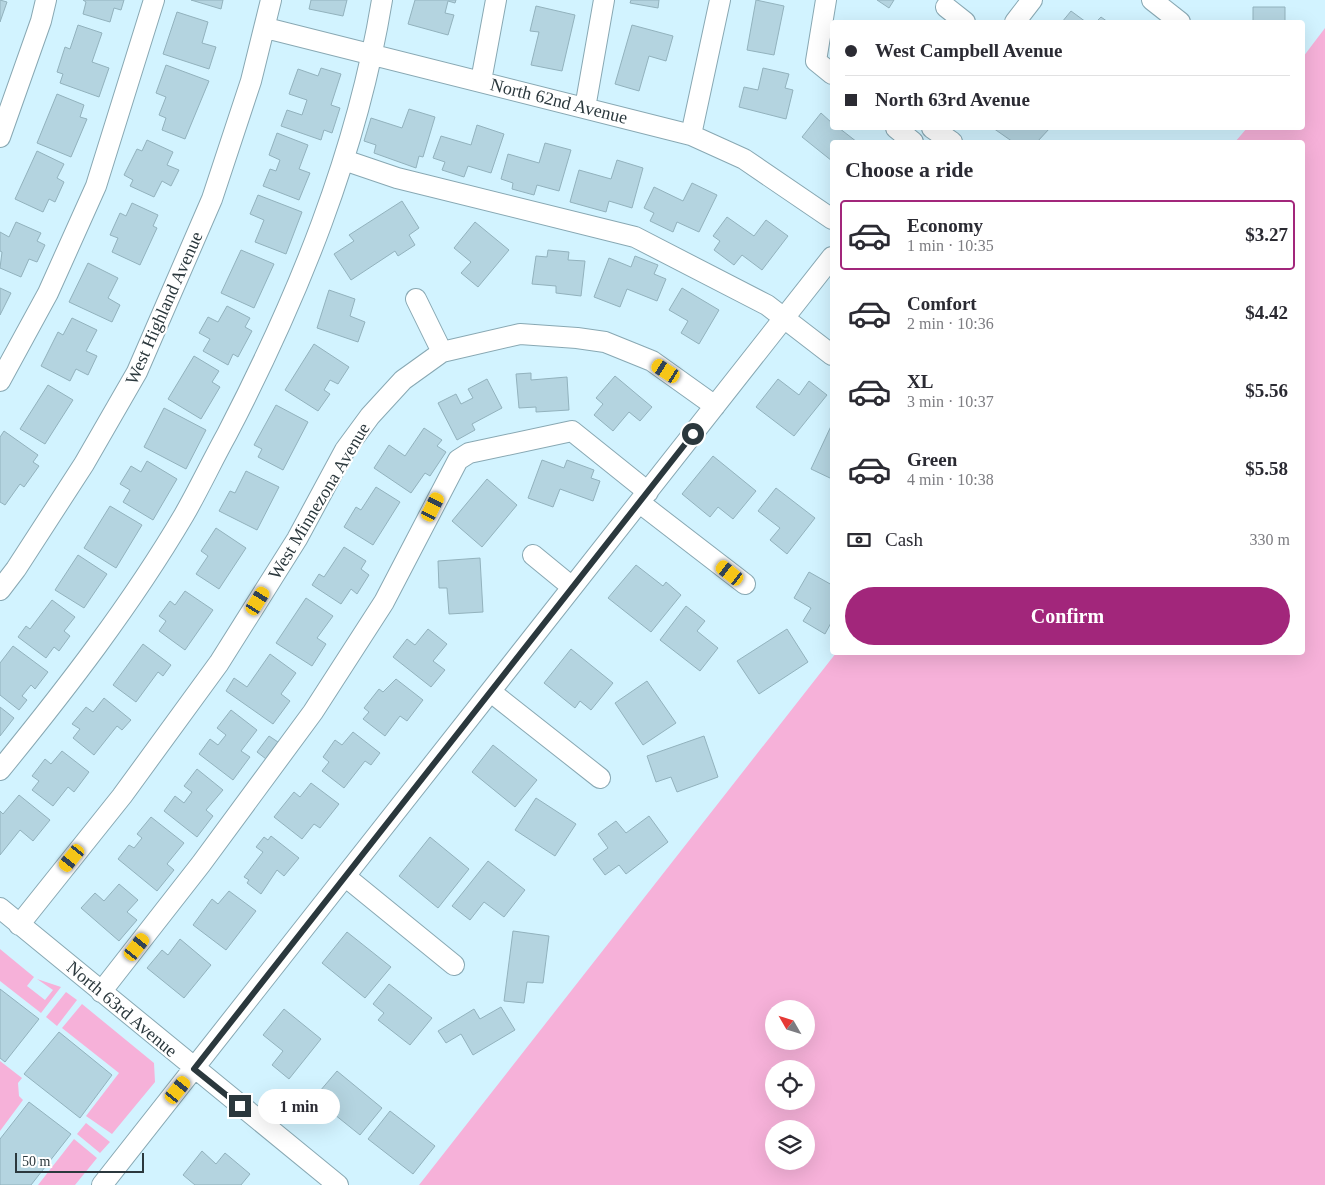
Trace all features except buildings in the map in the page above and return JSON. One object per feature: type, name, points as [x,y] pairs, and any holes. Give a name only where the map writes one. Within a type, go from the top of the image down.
[{"type":"street","points":[[0,137],[41,21],[46,0]]},
{"type":"street","points":[[0,381],[48,292],[96,186],[154,0]]},
{"type":"street","name":"West Highland Avenue","points":[[0,590],[16,569],[84,464],[137,372],[212,199],[266,28],[271,0]]},
{"type":"street","points":[[0,770],[47,712],[117,618],[184,514],[266,359],[304,272],[344,160],[373,55],[382,0]]},
{"type":"street","points":[[481,81],[496,0]]},
{"type":"street","points":[[584,108],[604,0]]},
{"type":"street","points":[[691,135],[720,0]]},
{"type":"street","points":[[826,0],[816,61],[830,72]]},
{"type":"street","points":[[1017,20],[1032,0]]},
{"type":"street","points":[[1152,0],[1177,20]]},
{"type":"street","points":[[946,7],[962,20]]},
{"type":"street","name":"North 62nd Avenue","points":[[266,28],[691,135],[744,159],[830,219]]},
{"type":"street","points":[[899,130],[911,140]]},
{"type":"street","points":[[922,140],[930,130]]},
{"type":"street","points":[[935,130],[949,140]]},
{"type":"street","points":[[344,160],[397,178],[635,237],[736,288],[785,317],[830,353]]},
{"type":"street","points":[[102,1185],[830,260]]},
{"type":"street","points":[[416,299],[442,352]]},
{"type":"street","name":"West Minnezona Avenue","points":[[19,925],[122,796],[219,663],[297,539],[346,450],[370,416],[403,380],[442,352],[520,334],[577,338],[605,342],[652,361],[715,406]]},
{"type":"street","points":[[101,992],[201,864],[313,712],[384,602],[458,460],[469,453],[572,431],[644,497],[745,584]]},
{"type":"street","points":[[532,555],[572,587]]},
{"type":"street","points":[[491,692],[600,778]]},
{"type":"street","points":[[346,877],[454,965]]},
{"type":"street","name":"North 63rd Avenue","points":[[0,908],[194,1069],[338,1185]]},
{"type":"shaded area","points":[[1325,28],[1325,1185],[419,1185],[834,655],[1305,655],[1305,140],[1237,140],[1245,130],[1305,130],[1305,54]]},
{"type":"shaded area","points":[[0,949],[34,977],[27,986],[45,1000],[53,990],[37,979],[61,987],[41,1013],[0,981]]},
{"type":"shaded area","points":[[66,992],[77,1000],[57,1026],[46,1017]]},
{"type":"shaded area","points":[[82,1004],[154,1063],[155,1082],[112,1134],[86,1116],[119,1073],[62,1028]]},
{"type":"shaded area","points":[[0,1061],[22,1078],[18,1083],[19,1096],[23,1100],[0,1131]]},
{"type":"shaded area","points":[[86,1123],[110,1142],[100,1153],[77,1134]]},
{"type":"shaded area","points":[[74,1139],[97,1158],[75,1185],[38,1185]]},
{"type":"route","points":[[240,1106],[194,1069],[693,434]]}]
